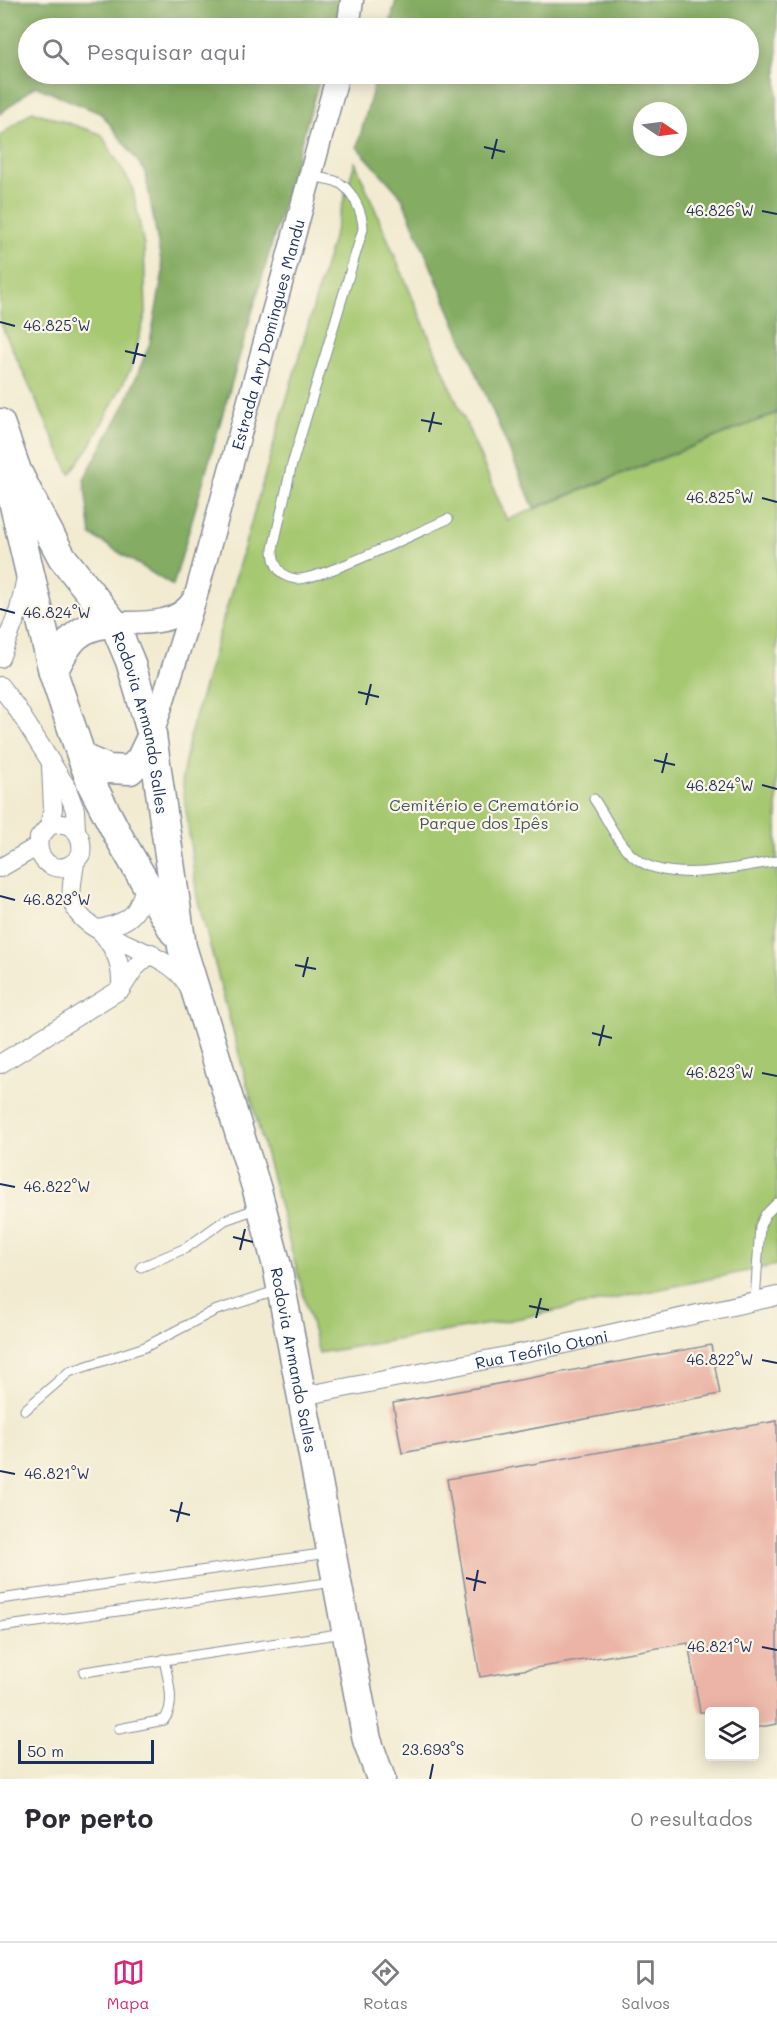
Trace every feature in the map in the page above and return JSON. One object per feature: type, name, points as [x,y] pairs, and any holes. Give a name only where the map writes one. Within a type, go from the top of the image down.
[{"type":"main road","name":"Rodovia Armando Salles","points":[[0,423],[17,471],[62,557],[114,623],[130,662],[152,735],[182,947],[261,1207],[281,1290],[303,1395],[367,1740],[381,1779]]},
{"type":"main road","name":"Rodovia Armando Salles","points":[[0,436],[53,672],[82,758],[92,785],[182,947]]},
{"type":"main road","points":[[53,672],[66,645],[80,632],[98,624],[114,623]]},
{"type":"main road","points":[[82,758],[108,770],[130,770],[140,760],[152,735]]},
{"type":"street","points":[[349,18],[352,0]]},
{"type":"street","name":"Estrada Ary Domingues Mandu","points":[[152,735],[196,595],[335,84]]},
{"type":"street","points":[[0,658],[19,610],[28,566]]},
{"type":"street","name":"Estrada Ary Domingues Mandu","points":[[114,623],[148,622],[177,616],[189,606],[196,595]]},
{"type":"street","points":[[8,640],[28,636],[46,641]]},
{"type":"street","points":[[0,686],[39,741],[51,766],[66,786],[75,810],[76,830],[82,846],[81,854],[75,862],[64,868],[56,868]]},
{"type":"street","points":[[51,766],[54,792],[49,826],[39,838],[38,846],[43,860],[56,868],[72,891]]},
{"type":"street","points":[[49,826],[64,823],[76,830]]},
{"type":"street","points":[[0,868],[38,846]]},
{"type":"street","points":[[75,862],[72,891],[75,910],[83,919],[99,929],[151,953],[180,972],[200,1006]]},
{"type":"street","points":[[99,929],[132,917],[141,904],[146,884]]},
{"type":"street","points":[[99,929],[114,949],[122,966],[121,989]]},
{"type":"street","points":[[0,1064],[121,989],[134,969],[151,953]]},
{"type":"street","name":"Rua Teófilo Otoni","points":[[303,1395],[547,1348],[777,1296]]},
{"type":"lane","points":[[312,176],[338,182],[351,195],[361,212],[363,229],[291,468],[273,549],[273,561],[279,571],[297,579],[324,573],[448,519]]},
{"type":"lane","points":[[594,799],[630,855],[643,865],[691,873],[777,861]]},
{"type":"lane","points":[[755,1301],[760,1226],[765,1215],[777,1203]]},
{"type":"lane","points":[[141,1267],[186,1248],[225,1220],[261,1207]]},
{"type":"lane","points":[[25,1410],[69,1372],[145,1347],[214,1311],[281,1290]]},
{"type":"lane","points":[[0,1599],[331,1553]]},
{"type":"lane","points":[[0,1627],[336,1582]]},
{"type":"lane","points":[[84,1671],[346,1633]]},
{"type":"lane","points":[[119,1728],[164,1720],[169,1714],[171,1705],[164,1659]]},
{"type":"green space","points":[[0,0],[342,0],[337,18],[18,18],[18,84],[318,84],[173,586],[91,535],[84,479],[126,402],[150,343],[163,272],[145,171],[102,114],[35,86],[0,114]]},
{"type":"green space","points":[[396,0],[777,0],[777,413],[534,508],[401,196],[357,147],[374,84],[759,84],[759,18],[392,18]]},
{"type":"green space","points":[[32,111],[101,134],[132,186],[144,246],[146,313],[130,370],[90,446],[70,474],[0,322],[0,136]]},
{"type":"green space","name":"Cemitério e Crematório Parque dos Ipês","points":[[355,162],[507,520],[777,413],[777,1265],[501,1322],[319,1353],[197,897],[182,778],[190,735]]},
{"type":"building","points":[[711,1345],[720,1394],[402,1453],[393,1403]]},
{"type":"building","points":[[777,1421],[777,1724],[759,1727],[759,1707],[705,1707],[705,1712],[700,1712],[688,1643],[480,1677],[447,1479]]}]
